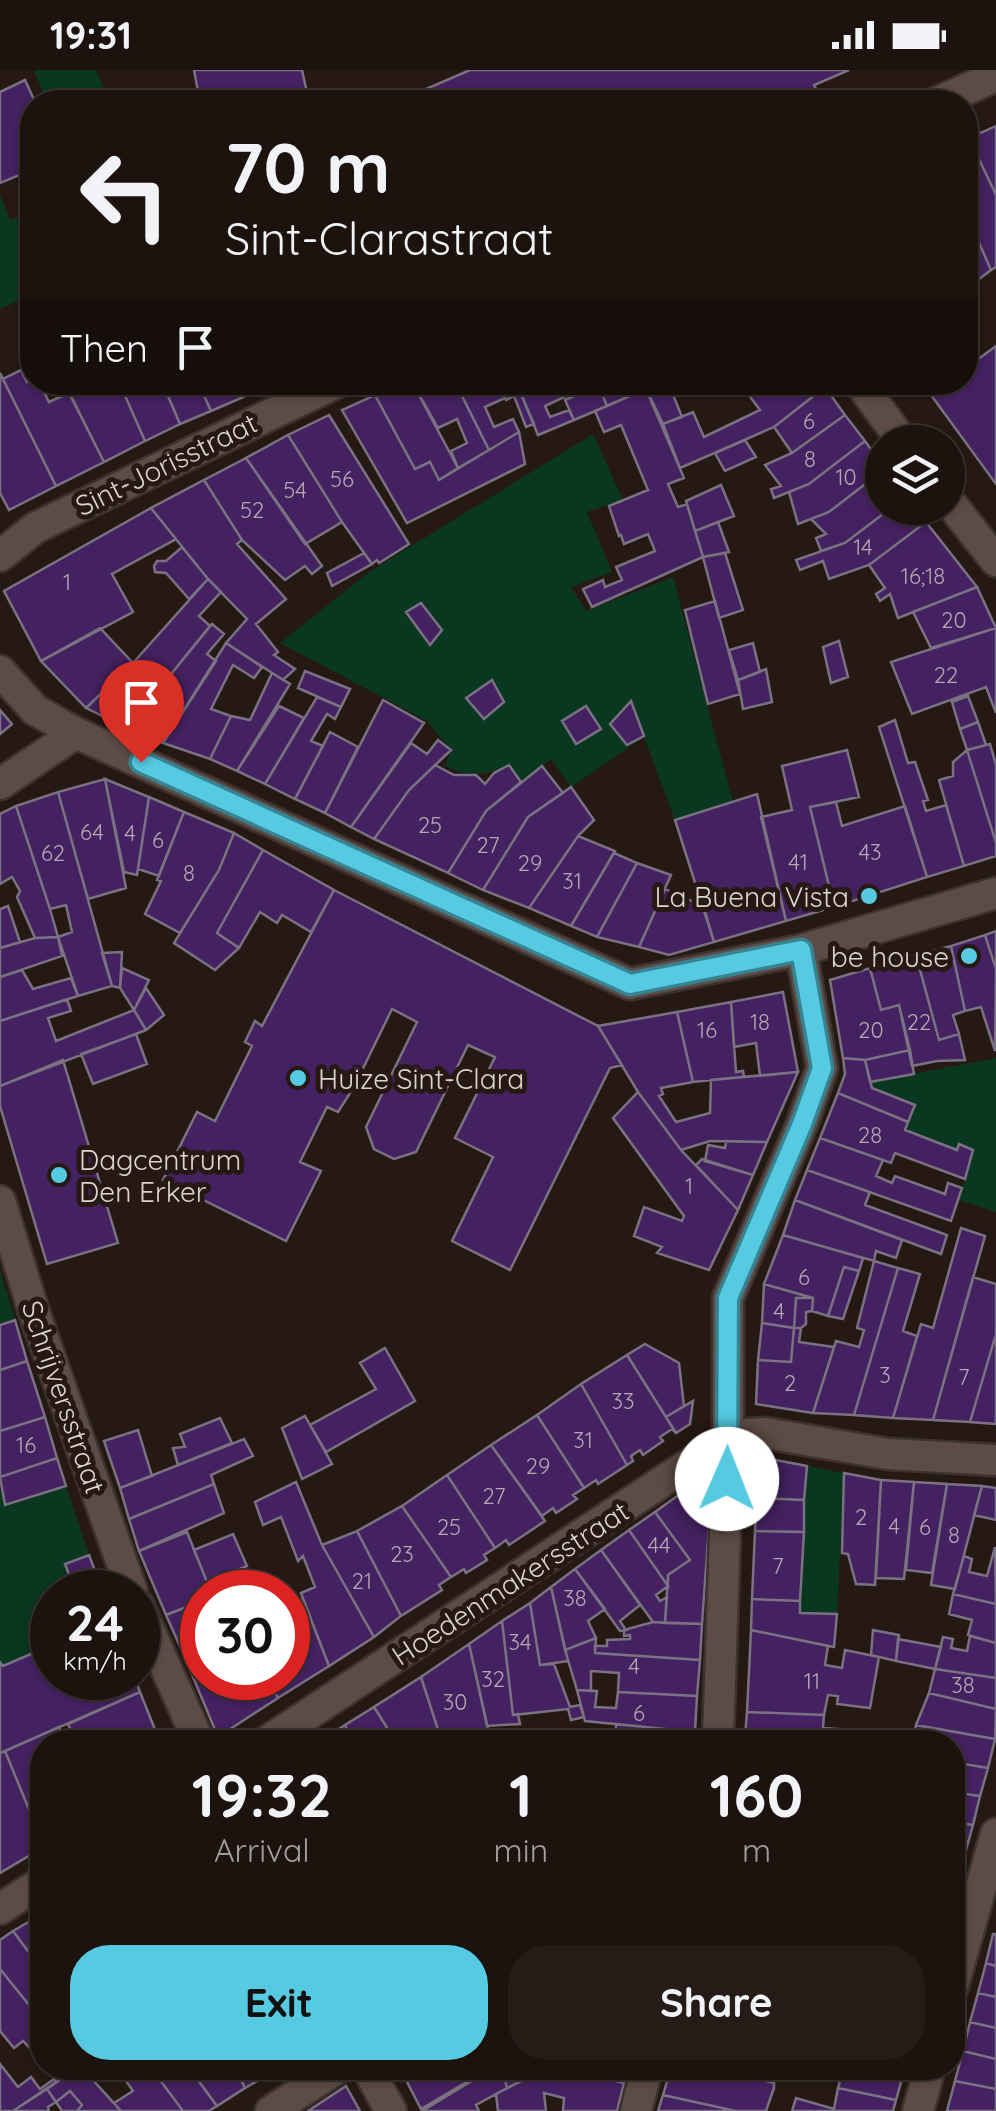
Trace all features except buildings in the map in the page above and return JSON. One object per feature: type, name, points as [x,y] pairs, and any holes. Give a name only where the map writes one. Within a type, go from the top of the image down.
[{"type":"street","points":[[965,90],[996,76]]},
{"type":"street","name":"Sint-Jorisstraat","points":[[0,556],[35,528],[311,395]]},
{"type":"street","points":[[869,395],[891,425]]},
{"type":"street","points":[[965,522],[996,562]]},
{"type":"street","points":[[0,671],[36,710],[76,733],[630,984],[801,950],[996,893]]},
{"type":"street","points":[[0,784],[76,733]]},
{"type":"street","points":[[718,1730],[728,1442],[728,1298],[822,1068],[801,950]]},
{"type":"street","name":"Schrijversstraat","points":[[0,1200],[121,1570]]},
{"type":"street","name":"Hoedenmakersstraat","points":[[284,1730],[728,1442],[748,1434],[765,1433],[888,1454],[996,1460]]},
{"type":"street","points":[[160,1655],[193,1730]]},
{"type":"street","points":[[965,1943],[996,1834]]},
{"type":"street","points":[[0,1909],[30,1890]]},
{"type":"street","points":[[271,2111],[319,2080]]},
{"type":"street","points":[[374,2080],[391,2111]]},
{"type":"street","points":[[636,2111],[644,2080]]},
{"type":"street","points":[[918,2111],[927,2080]]},
{"type":"green space","points":[[34,70],[96,70],[105,90],[42,90]]},
{"type":"green space","points":[[0,195],[10,220],[20,216],[20,300],[0,309]]},
{"type":"green space","points":[[593,434],[623,500],[587,512],[612,572],[571,587],[586,611],[673,577],[733,802],[675,820],[644,737],[571,787],[551,759],[521,782],[509,766],[485,773],[461,772],[445,766],[451,750],[427,721],[280,643],[369,572]]},
{"type":"green space","points":[[996,1058],[996,1212],[958,1200],[965,1179],[959,1145],[957,1150],[905,1130],[914,1105],[872,1088],[870,1082]]},
{"type":"green space","points":[[0,1269],[15,1320],[0,1325]]},
{"type":"green space","points":[[807,1466],[844,1473],[837,1614],[800,1613]]},
{"type":"green space","points":[[66,1486],[89,1555],[65,1564],[67,1570],[30,1570],[30,1654],[3,1666],[0,1487],[5,1505]]},
{"type":"place","name":"La Buena Vista","points":[[869,896]]},
{"type":"place","name":"be house","points":[[969,956]]},
{"type":"place","name":"Huize Sint-Clara","points":[[298,1078]]},
{"type":"place","name":"Dagcentrum Den Erker","points":[[59,1175]]},
{"type":"route","points":[[141,762],[630,984],[801,950],[822,1068],[728,1298],[727,1479]]}]
